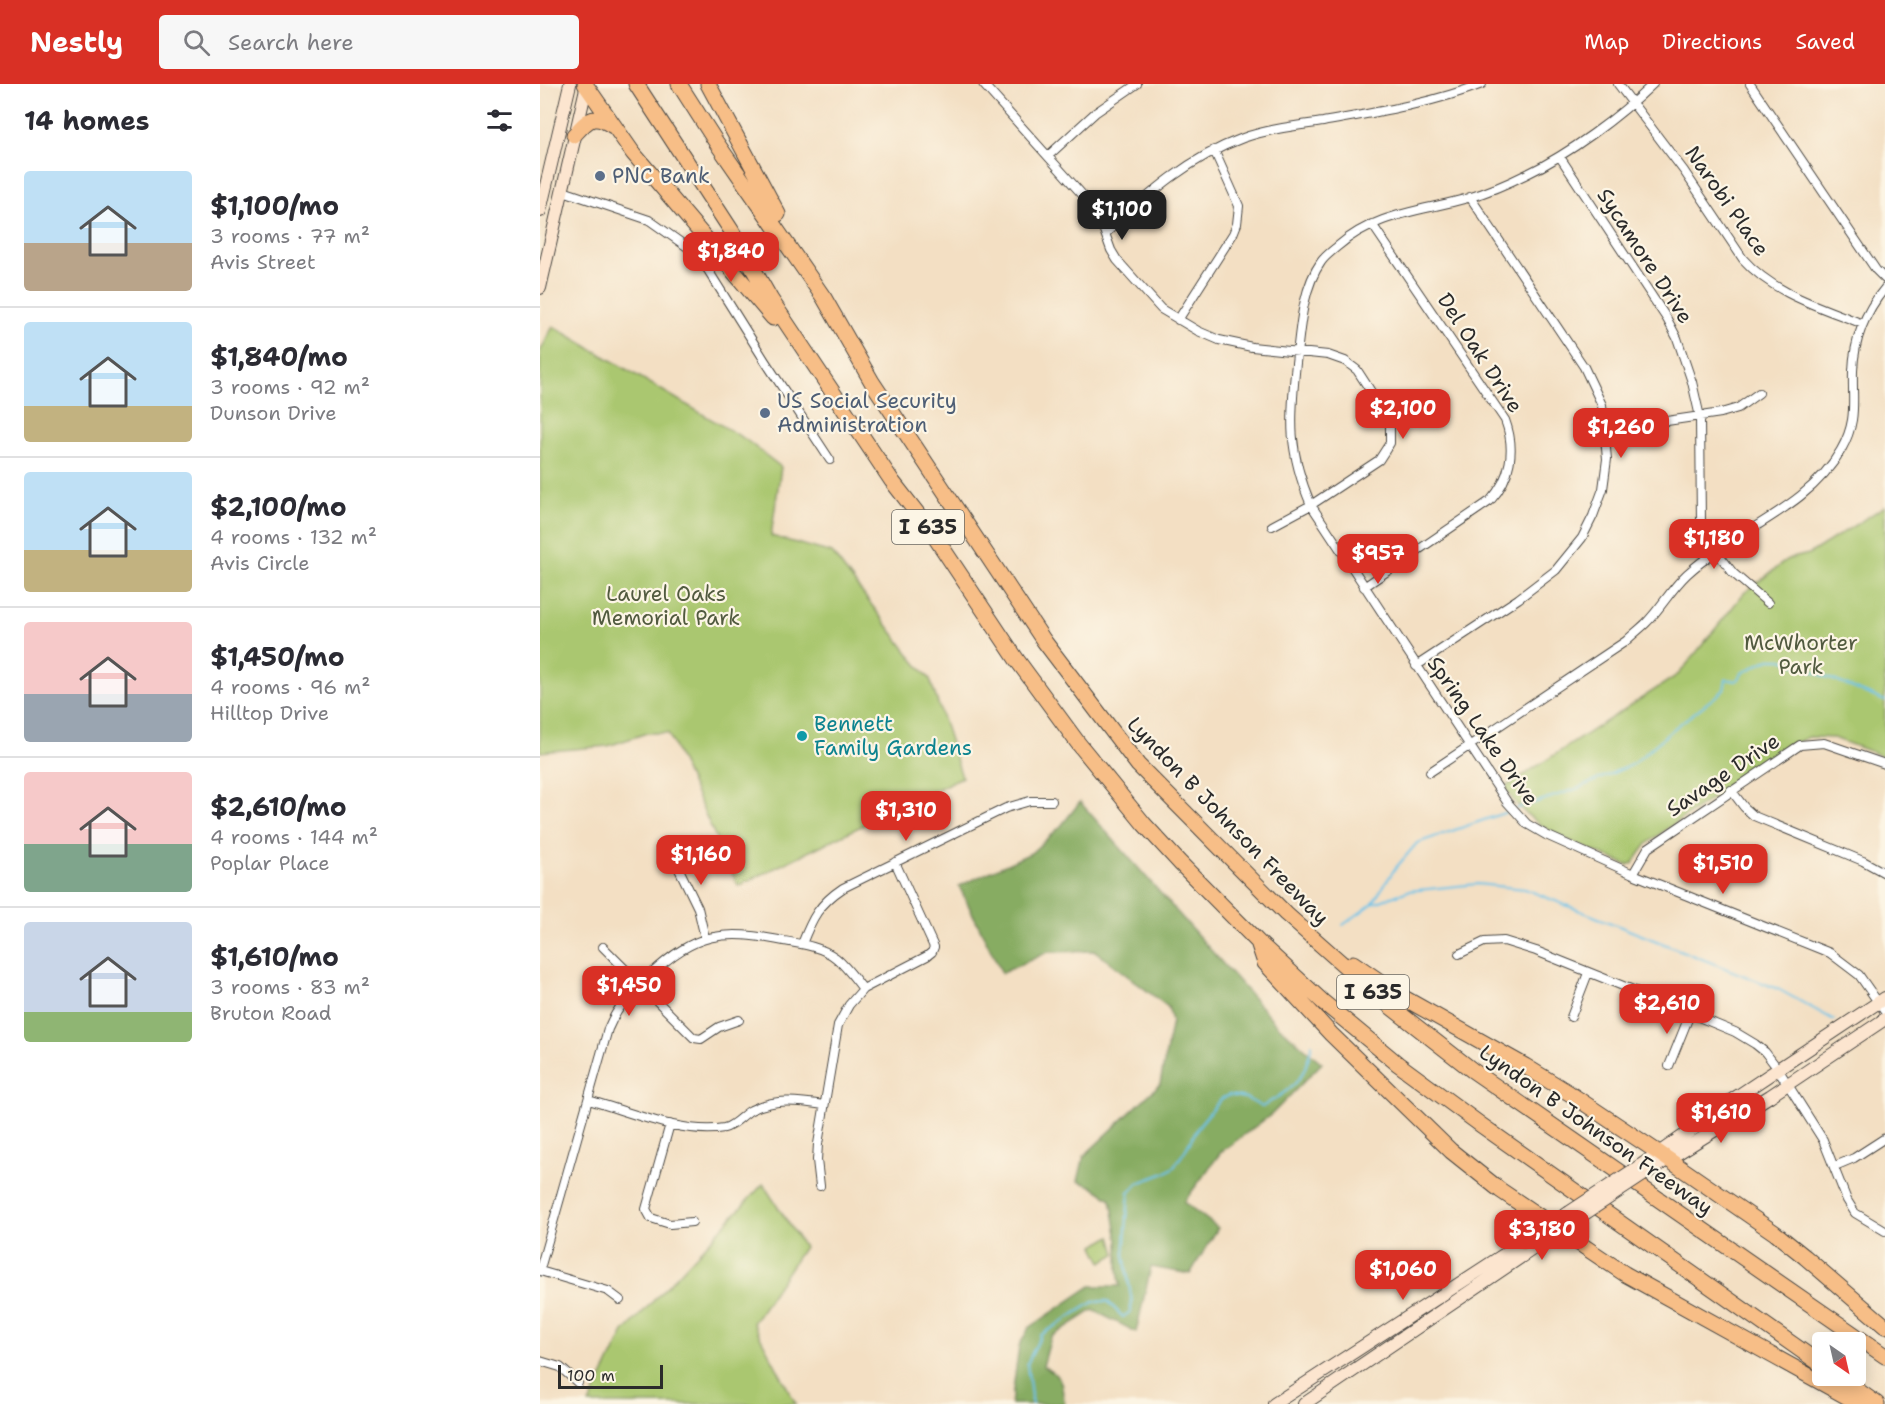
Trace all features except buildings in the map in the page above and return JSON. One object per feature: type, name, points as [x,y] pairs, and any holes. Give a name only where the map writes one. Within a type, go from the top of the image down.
[{"type":"highway","name":"I 635","points":[[636,84],[730,230],[771,300],[892,481],[931,531],[1017,660],[1078,743],[1151,831],[1258,942],[1357,1031],[1440,1095],[1812,1358]]},
{"type":"highway","name":"Lyndon B Johnson Freeway","points":[[679,84],[716,142],[824,298],[878,392],[1044,641],[1138,765],[1322,948],[1438,1044],[1636,1185],[1885,1356]]},
{"type":"highway","points":[[708,84],[824,298]]},
{"type":"highway","points":[[586,85],[614,127],[651,175],[766,309],[856,428]]},
{"type":"highway","points":[[574,135],[594,118],[603,119],[614,127]]},
{"type":"highway","points":[[1233,860],[1326,942],[1379,983],[1525,1066],[1663,1156],[1775,1233],[1885,1326]]},
{"type":"highway","points":[[1258,942],[1265,963],[1367,1071],[1451,1151],[1500,1190],[1554,1228],[1665,1297],[1860,1404]]},
{"type":"highway","points":[[1523,1242],[1533,1224],[1526,1208]]},
{"type":"highway","points":[[1851,1386],[1877,1404]]},
{"type":"main road","points":[[540,211],[542,180],[555,142],[570,84]]},
{"type":"main road","points":[[540,288],[586,85]]},
{"type":"main road","points":[[540,150],[547,149],[555,142]]},
{"type":"main road","points":[[542,180],[563,191]]},
{"type":"main road","points":[[1274,1404],[1288,1400],[1448,1290],[1498,1264],[1648,1167],[1724,1105],[1883,1004]]},
{"type":"main road","points":[[1663,1156],[1787,1084],[1885,1019]]},
{"type":"main road","points":[[1304,1404],[1456,1302],[1523,1242],[1554,1228]]},
{"type":"main road","points":[[1448,1290],[1456,1302]]},
{"type":"street","points":[[984,84],[1097,211],[1117,260],[1161,309],[1219,340],[1252,347],[1328,355],[1345,361],[1357,370],[1390,423],[1390,443],[1379,460],[1311,505],[1272,526]]},
{"type":"street","points":[[1048,156],[1095,113],[1137,84]]},
{"type":"street","points":[[1106,233],[1155,188],[1189,164],[1244,137],[1428,102],[1482,84]]},
{"type":"street","name":"Narobi Place","points":[[1618,84],[1684,171],[1752,270],[1783,291],[1863,324]]},
{"type":"street","name":"Spring Lake Drive","points":[[1653,84],[1560,157],[1470,197],[1404,212],[1372,224],[1354,232],[1321,262],[1305,303],[1292,403],[1292,438],[1300,479],[1311,505],[1364,587],[1507,802],[1522,819],[1546,835],[1634,874],[1830,953],[1858,975],[1883,1004]]},
{"type":"street","points":[[1750,84],[1870,261],[1885,279]]},
{"type":"street","points":[[1178,320],[1233,234],[1237,224],[1239,206],[1214,150]]},
{"type":"street","name":"Sycamore Drive","points":[[1560,157],[1667,319],[1681,349],[1700,417],[1701,523],[1717,552],[1733,573],[1768,603]]},
{"type":"street","points":[[563,191],[649,220],[690,249],[708,270],[762,358],[830,460]]},
{"type":"street","points":[[1416,666],[1518,599],[1556,570],[1582,538],[1593,516],[1603,489],[1607,459],[1602,405],[1584,367],[1470,197]]},
{"type":"street","name":"Del Oak Drive","points":[[1364,587],[1490,501],[1500,489],[1511,459],[1510,435],[1505,420],[1372,224]]},
{"type":"street","points":[[1430,772],[1626,641],[1647,622],[1688,574],[1806,492],[1826,474],[1843,448],[1853,418],[1855,409],[1853,358],[1856,341],[1872,304],[1885,288]]},
{"type":"street","points":[[1606,430],[1700,417],[1738,408],[1759,393]]},
{"type":"street","name":"Savage Drive","points":[[1634,874],[1647,848],[1794,748],[1812,743],[1824,743],[1885,764]]},
{"type":"street","points":[[1731,790],[1754,816],[1863,861],[1885,873]]},
{"type":"street","points":[[802,944],[813,917],[831,896],[843,888],[1006,808],[1030,801],[1052,801]]},
{"type":"street","points":[[663,859],[678,867],[698,908],[705,938]]},
{"type":"street","points":[[820,1186],[817,1160],[838,1024],[849,1005],[863,989],[927,956],[934,947],[895,862]]},
{"type":"street","points":[[620,1300],[608,1291],[540,1270],[614,1014],[640,984],[670,956],[705,938],[735,934],[753,935],[818,949],[834,957],[863,989]]},
{"type":"street","points":[[1459,954],[1484,942],[1504,941],[1536,951],[1735,1032],[1755,1044],[1765,1052],[1778,1069],[1823,1140],[1847,1200],[1855,1212],[1885,1231]]},
{"type":"street","points":[[603,947],[694,1038],[701,1039],[719,1027],[740,1020]]},
{"type":"street","points":[[1571,1017],[1588,973]]},
{"type":"street","points":[[1670,1066],[1690,1014]]},
{"type":"street","points":[[588,1100],[682,1127],[726,1128],[750,1111],[773,1102],[793,1100],[824,1105]]},
{"type":"street","points":[[670,1124],[646,1209],[651,1218],[670,1224],[692,1222]]},
{"type":"street","points":[[1835,1166],[1854,1158],[1885,1138]]},
{"type":"street","points":[[540,1360],[560,1367],[578,1383]]},
{"type":"green space","name":"Laurel Oaks Memorial Park","points":[[553,326],[745,439],[781,467],[771,536],[832,553],[930,679],[962,777],[738,886],[668,733],[647,733],[608,746],[540,752],[540,352]]},
{"type":"green space","name":"McWhorter Park","points":[[1885,506],[1885,757],[1834,738],[1809,737],[1793,744],[1665,830],[1647,844],[1633,863],[1627,865],[1576,844],[1542,826],[1515,802],[1505,787],[1679,674],[1744,593],[1788,559],[1809,554]]},
{"type":"green space","points":[[1080,802],[1277,1025],[1322,1063],[1272,1114],[1221,1152],[1184,1202],[1218,1228],[1190,1274],[1151,1267],[1136,1332],[1093,1310],[1051,1337],[1043,1366],[1056,1374],[1061,1381],[1065,1404],[1011,1404],[1019,1346],[1029,1328],[1091,1286],[1120,1286],[1118,1241],[1111,1199],[1091,1186],[1078,1181],[1084,1156],[1160,1084],[1172,1021],[1168,1007],[1095,951],[1048,952],[1002,973],[959,886],[1031,853],[1061,826]]},
{"type":"green space","points":[[763,1184],[804,1247],[753,1323],[796,1404],[589,1404],[624,1332]]},
{"type":"green space","points":[[1111,1236],[1116,1254],[1102,1262],[1094,1246]]},
{"type":"waterway","points":[[1516,809],[1579,788],[1633,764],[1724,690],[1726,679],[1736,681],[1742,673],[1769,659],[1782,659],[1885,701]]},
{"type":"waterway","points":[[1372,904],[1394,870],[1417,843],[1510,811]]},
{"type":"waterway","points":[[1343,925],[1372,904],[1408,891],[1477,884],[1525,889],[1778,989],[1834,1020]]},
{"type":"waterway","points":[[1032,1404],[1027,1364],[1041,1335],[1093,1302],[1107,1301],[1123,1317],[1130,1312],[1132,1302],[1124,1255],[1129,1193],[1138,1183],[1165,1173],[1174,1167],[1200,1124],[1221,1099],[1229,1095],[1246,1098],[1262,1107],[1290,1088],[1301,1076],[1312,1044]]},
{"type":"place","name":"PNC Bank","points":[[600,176]]},
{"type":"place","name":"US Social Security Administration","points":[[765,413]]},
{"type":"place","name":"Bennett Family Gardens","points":[[802,736]]}]
